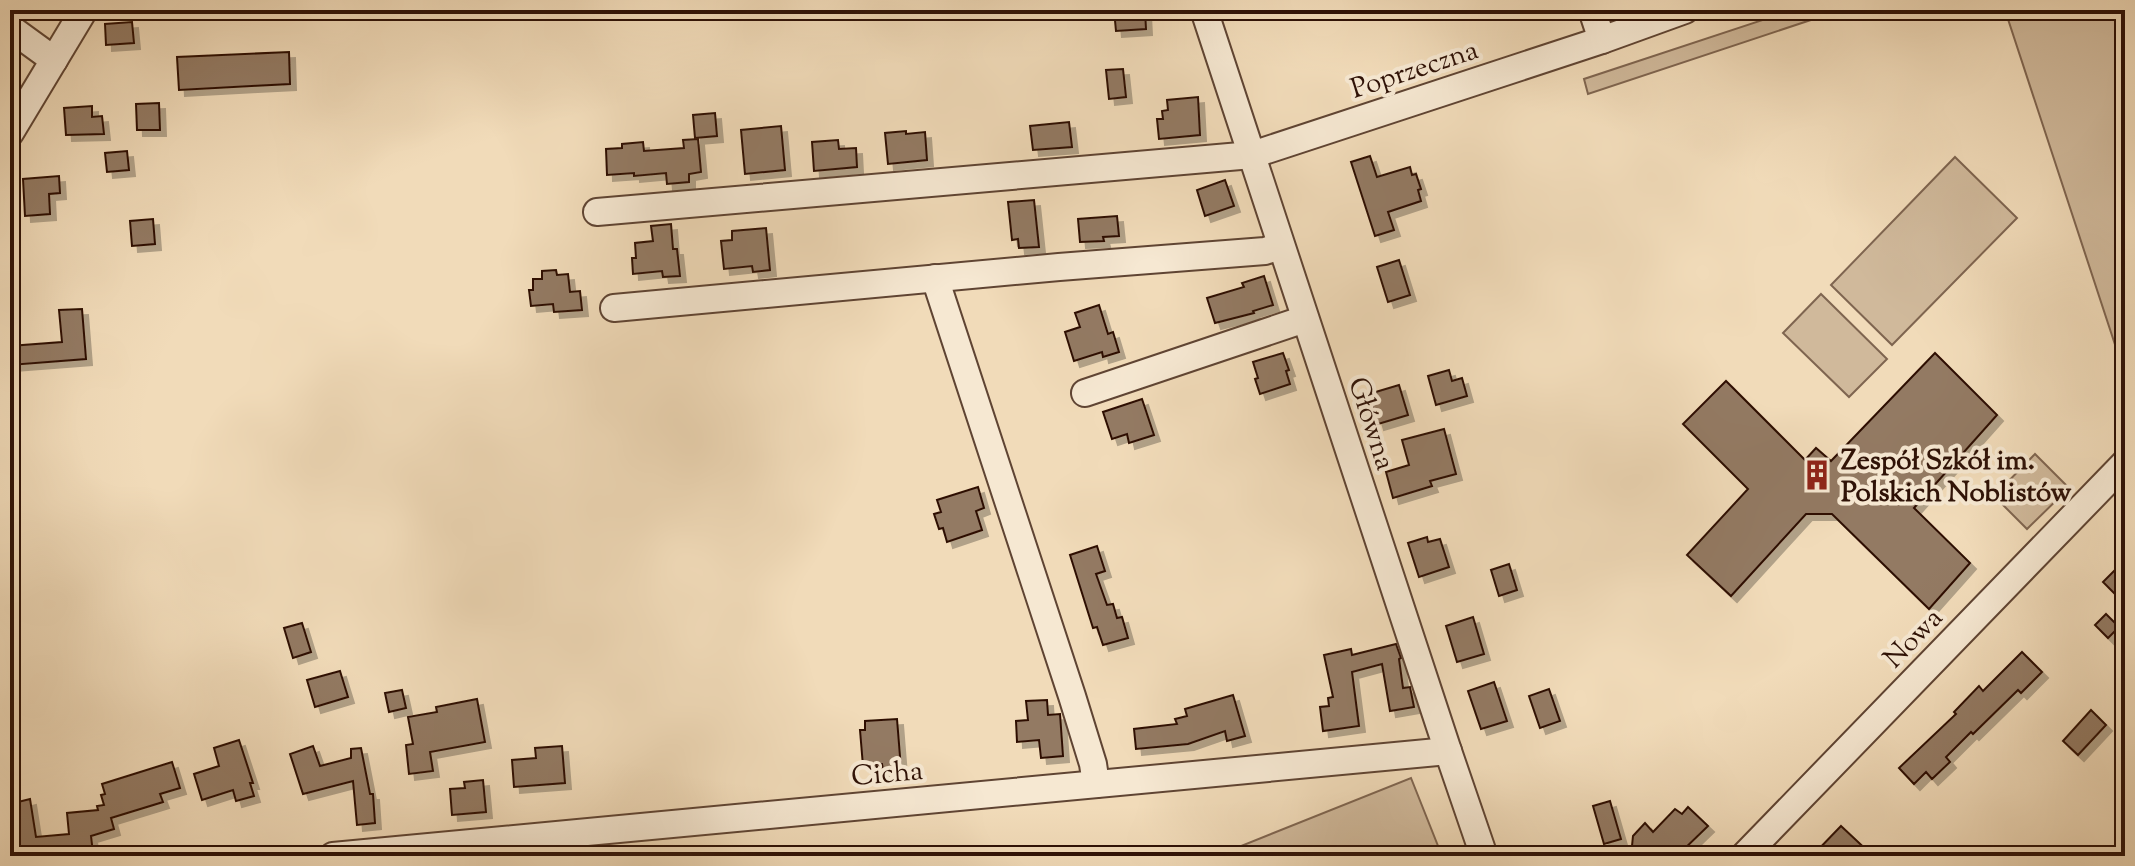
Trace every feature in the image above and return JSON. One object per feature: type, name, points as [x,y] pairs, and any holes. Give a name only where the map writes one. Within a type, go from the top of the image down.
[{"type":"street","points":[[10,133],[84,10]]},
{"type":"street","name":"Główna","points":[[1204,10],[1484,856]]},
{"type":"street","points":[[1592,10],[1602,40]]},
{"type":"street","name":"Poprzeczna","points":[[597,212],[1252,155],[1685,10]]},
{"type":"street","points":[[10,28],[54,60]]},
{"type":"street","points":[[614,308],[1265,251],[1280,246]]},
{"type":"street","points":[[935,278],[1081,723],[1096,784]]},
{"type":"street","points":[[1085,393],[1305,319]]},
{"type":"street","name":"Nowa","points":[[1744,856],[2125,463]]},
{"type":"street","name":"Cicha","points":[[333,856],[1448,751]]},
{"type":"shaded area","points":[[1793,10],[1841,10],[1588,94],[1584,79]]},
{"type":"shaded area","points":[[2005,10],[2125,10],[2125,375]]},
{"type":"shaded area","points":[[1955,157],[2017,218],[1892,345],[1831,285]]},
{"type":"shaded area","points":[[1821,294],[1887,359],[1849,397],[1783,333]]},
{"type":"shaded area","points":[[2035,454],[2069,488],[2027,529],[1994,496]]},
{"type":"shaded area","points":[[1411,778],[1442,856],[1239,856],[1236,848]]},
{"type":"building","points":[[1114,10],[1145,10],[1146,29],[1116,31]]},
{"type":"building","points":[[132,22],[134,43],[106,45],[105,24]]},
{"type":"building","points":[[289,52],[290,84],[179,90],[177,57]]},
{"type":"building","points":[[1123,69],[1126,97],[1109,99],[1106,70]]},
{"type":"building","points":[[1198,97],[1200,135],[1159,139],[1157,119],[1163,119],[1162,111],[1168,110],[1167,100]]},
{"type":"building","points":[[159,103],[160,130],[137,130],[136,104]]},
{"type":"building","points":[[92,106],[92,117],[102,116],[104,134],[66,135],[64,108]]},
{"type":"building","points":[[715,113],[717,136],[695,138],[693,115]]},
{"type":"building","points":[[1069,122],[1072,147],[1033,150],[1030,126]]},
{"type":"building","points":[[781,126],[785,170],[745,174],[741,130]]},
{"type":"building","points":[[906,131],[906,134],[925,132],[927,160],[888,164],[885,133]]},
{"type":"building","points":[[698,139],[701,172],[689,174],[689,182],[667,184],[666,173],[607,175],[606,149],[643,142],[644,151],[684,148],[683,140]]},
{"type":"building","points":[[838,140],[839,149],[856,148],[857,167],[814,171],[812,142]]},
{"type":"building","points":[[127,151],[129,170],[107,172],[105,153]]},
{"type":"building","points":[[1370,156],[1377,177],[1410,167],[1421,189],[1418,190],[1421,201],[1388,212],[1394,230],[1375,236],[1351,162]]},
{"type":"building","points":[[59,176],[60,193],[49,194],[50,214],[25,216],[23,179]]},
{"type":"building","points":[[1225,180],[1234,206],[1205,216],[1197,190]]},
{"type":"building","points":[[1034,200],[1039,247],[1019,248],[1018,239],[1012,240],[1008,202]]},
{"type":"building","points":[[1117,216],[1119,236],[1103,237],[1104,241],[1080,242],[1078,219]]},
{"type":"building","points":[[153,219],[155,244],[132,246],[130,221]]},
{"type":"building","points":[[671,224],[680,276],[663,277],[662,271],[633,274],[635,243],[653,241],[651,226]]},
{"type":"building","points":[[766,228],[770,270],[753,272],[752,266],[724,269],[721,241],[732,240],[732,231]]},
{"type":"building","points":[[1399,260],[1410,295],[1388,302],[1377,267]]},
{"type":"building","points":[[556,270],[557,275],[568,274],[570,292],[580,291],[582,310],[554,312],[553,304],[531,306],[529,290],[533,290],[533,279],[542,279],[542,271]]},
{"type":"building","points":[[1264,276],[1273,305],[1215,323],[1207,298],[1244,287],[1242,283]]},
{"type":"building","points":[[1099,305],[1108,334],[1113,332],[1119,352],[1103,357],[1102,352],[1074,361],[1065,332],[1080,327],[1075,313]]},
{"type":"building","points":[[82,309],[86,359],[10,365],[10,346],[62,342],[59,310]]},
{"type":"building","points":[[1283,353],[1290,384],[1260,394],[1253,362]]},
{"type":"building","name":"Zespół Szkół im. Polskich Noblistów","points":[[1935,353],[1997,415],[1914,508],[1970,563],[1929,609],[1832,514],[1806,514],[1731,596],[1687,555],[1748,489],[1683,424],[1726,381],[1805,460],[1816,448],[1831,461]]},
{"type":"building","points":[[1449,370],[1452,381],[1462,378],[1467,396],[1436,405],[1428,376]]},
{"type":"building","points":[[1399,385],[1408,415],[1378,424],[1369,394]]},
{"type":"building","points":[[1142,399],[1154,435],[1129,443],[1127,434],[1112,439],[1103,412]]},
{"type":"building","points":[[1444,429],[1456,474],[1430,481],[1432,486],[1393,498],[1386,472],[1409,465],[1402,440]]},
{"type":"building","points":[[978,487],[984,508],[976,511],[982,530],[947,542],[934,514],[941,512],[937,500]]},
{"type":"building","points":[[1427,537],[1428,542],[1440,539],[1449,567],[1419,577],[1408,543]]},
{"type":"building","points":[[1097,546],[1105,571],[1096,574],[1107,605],[1113,604],[1117,618],[1122,617],[1128,638],[1103,645],[1097,627],[1093,628],[1070,555]]},
{"type":"building","points":[[2125,560],[2125,604],[2103,582]]},
{"type":"building","points":[[1509,564],[1517,590],[1499,596],[1491,570]]},
{"type":"building","points":[[2106,614],[2119,627],[2108,638],[2095,625]]},
{"type":"building","points":[[1473,617],[1484,654],[1457,662],[1446,626]]},
{"type":"building","points":[[302,623],[311,652],[293,658],[284,628]]},
{"type":"building","points":[[1396,644],[1401,658],[1403,688],[1410,687],[1414,707],[1390,711],[1382,664],[1352,672],[1359,726],[1323,731],[1320,707],[1329,706],[1328,698],[1333,697],[1324,655],[1351,649],[1352,655]]},
{"type":"building","points":[[2022,652],[2042,672],[2021,693],[2018,690],[1973,734],[1971,732],[1946,757],[1950,762],[1932,779],[1926,772],[1914,784],[1899,768],[1956,714],[1954,712],[1979,686],[1983,691]]},
{"type":"building","points":[[340,671],[348,697],[315,707],[307,680]]},
{"type":"building","points":[[1494,682],[1507,721],[1481,729],[1468,691]]},
{"type":"building","points":[[1549,689],[1560,721],[1540,728],[1529,696]]},
{"type":"building","points":[[402,690],[406,708],[389,712],[385,693]]},
{"type":"building","points":[[1233,695],[1245,736],[1227,741],[1225,731],[1188,744],[1136,749],[1134,729],[1177,724],[1175,719],[1187,716],[1185,709]]},
{"type":"building","points":[[477,699],[485,742],[430,752],[433,771],[409,774],[406,745],[413,744],[408,717],[437,712],[436,707]]},
{"type":"building","points":[[1047,700],[1048,715],[1060,714],[1063,756],[1041,758],[1039,740],[1017,742],[1016,721],[1028,720],[1026,701]]},
{"type":"building","points":[[2091,710],[2106,725],[2078,755],[2063,741]]},
{"type":"building","points":[[897,719],[901,769],[883,770],[882,764],[863,766],[860,730],[865,730],[865,721]]},
{"type":"building","points":[[239,740],[254,796],[236,801],[233,790],[202,800],[194,774],[219,766],[214,748]]},
{"type":"building","points":[[313,746],[320,766],[351,758],[351,749],[361,748],[370,794],[373,794],[375,823],[357,825],[353,781],[303,794],[290,754]]},
{"type":"building","points":[[562,746],[565,783],[514,787],[512,760],[536,758],[535,748]]},
{"type":"building","points":[[172,762],[180,788],[160,794],[163,802],[111,818],[114,829],[91,836],[93,853],[10,856],[10,804],[30,799],[36,837],[69,834],[67,813],[98,810],[97,806],[104,805],[102,784]]},
{"type":"building","points":[[483,780],[486,812],[452,815],[450,789],[465,788],[464,782]]},
{"type":"building","points":[[1610,801],[1621,839],[1604,844],[1593,806]]},
{"type":"building","points":[[1688,807],[1708,826],[1677,856],[1631,856],[1633,836],[1645,823],[1653,832],[1675,809],[1682,814]]},
{"type":"building","points":[[1841,826],[1873,856],[1812,856]]},
{"type":"place","name":"Zespół Szkół im. Polskich Noblistów","points":[[1817,475]]}]
